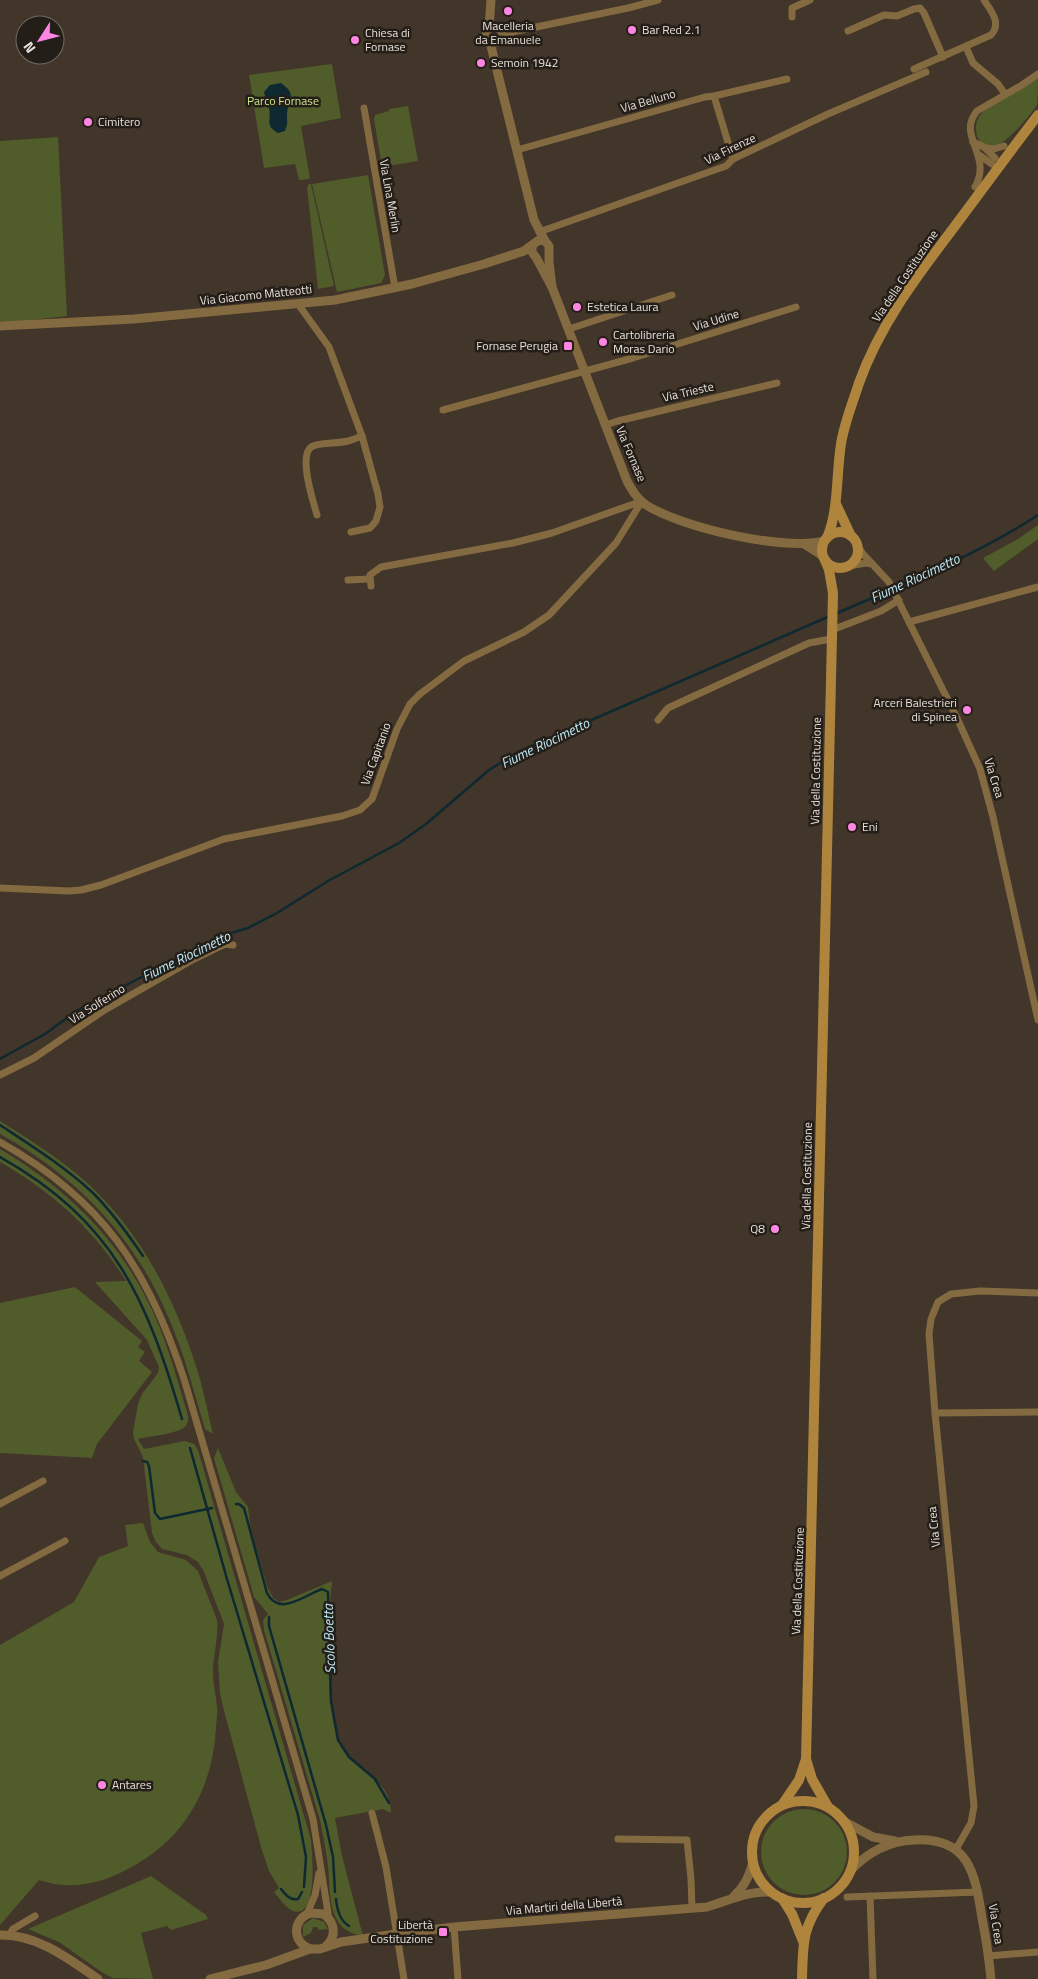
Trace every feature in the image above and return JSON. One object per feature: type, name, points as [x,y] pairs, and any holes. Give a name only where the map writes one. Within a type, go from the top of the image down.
[{"type":"main road","points":[[1004,146],[1038,106]]},
{"type":"main road","name":"Via della Costituzione","points":[[826,539],[831,528],[836,503],[836,482],[841,442],[860,382],[877,340],[899,304],[996,164],[1038,115]]},
{"type":"main road","points":[[949,234],[951,221],[975,187]]},
{"type":"main road","name":"Via della Costituzione","points":[[836,503],[851,536]]},
{"type":"main road","points":[[840,532],[851,536],[857,545],[857,555],[846,567],[832,566],[824,558],[822,547],[826,539],[840,532]]},
{"type":"main road","name":"Via della Costituzione","points":[[782,1805],[799,1780],[806,1759],[833,593],[829,570],[824,558]]},
{"type":"main road","name":"Via della Costituzione","points":[[833,593],[840,574],[846,567]]},
{"type":"main road","name":"Via della Costituzione","points":[[806,1759],[812,1779],[828,1807]]},
{"type":"main road","points":[[802,1979],[803,1941],[808,1923],[825,1898],[838,1889],[850,1871],[854,1857],[854,1844],[845,1822],[828,1807],[805,1801],[782,1805],[768,1814],[757,1830],[753,1843],[753,1862],[761,1880],[772,1892],[782,1898],[805,1902],[825,1898]]},
{"type":"main road","points":[[782,1898],[792,1914],[803,1941]]},
{"type":"street","points":[[496,41],[517,31],[658,0]]},
{"type":"street","points":[[792,17],[792,8],[810,0]]},
{"type":"street","points":[[914,69],[991,35],[996,28],[995,19],[984,0]]},
{"type":"street","name":"Via Fornase","points":[[491,2],[495,28],[502,35],[496,41],[496,63],[534,220],[550,249],[548,255],[552,287]]},
{"type":"street","points":[[848,32],[884,15],[897,16],[920,8],[943,57]]},
{"type":"street","points":[[495,28],[517,31]]},
{"type":"street","name":"Via Fornase","points":[[495,28],[486,36],[496,41]]},
{"type":"street","points":[[966,47],[974,63],[998,84],[1005,94]]},
{"type":"street","name":"Via Firenze","points":[[539,232],[726,166],[733,159],[828,114],[926,72]]},
{"type":"street","points":[[975,187],[981,173],[979,155],[970,130],[973,116],[977,111],[1038,74]]},
{"type":"street","name":"Via Belluno","points":[[517,150],[704,97],[787,78]]},
{"type":"street","points":[[714,96],[733,159]]},
{"type":"street","name":"Via Lina Merlin","points":[[364,108],[395,288]]},
{"type":"street","points":[[973,141],[984,147],[994,149],[1004,146]]},
{"type":"street","points":[[984,147],[996,164]]},
{"type":"street","points":[[979,155],[996,164]]},
{"type":"street","name":"Via Fornase","points":[[534,220],[532,252],[552,287],[627,481],[642,501],[675,517],[727,534],[748,538],[816,543],[826,539]]},
{"type":"street","points":[[533,245],[539,240],[545,241]]},
{"type":"street","name":"Via Giacomo Matteotti","points":[[0,326],[134,319],[335,300],[395,288],[510,256],[533,245]]},
{"type":"street","name":"Via Giacomo Matteotti","points":[[510,256],[528,255],[536,258]]},
{"type":"street","points":[[536,258],[543,259],[548,255]]},
{"type":"street","points":[[568,329],[672,295]]},
{"type":"street","points":[[298,304],[330,347],[362,436],[378,494],[380,507],[376,521],[370,528],[351,532]]},
{"type":"street","name":"Via Udine","points":[[443,410],[584,371],[796,307]]},
{"type":"street","name":"Via Trieste","points":[[605,426],[618,421],[776,383]]},
{"type":"street","points":[[316,515],[306,468],[305,458],[307,451],[316,445],[348,441],[362,436]]},
{"type":"street","points":[[348,580],[370,582],[374,571],[381,567],[513,543],[552,533],[642,501]]},
{"type":"street","name":"Via Capitanio","points":[[0,888],[81,890],[101,885],[224,839],[342,816],[360,810],[372,799],[397,729],[415,699],[433,683],[464,661],[524,632],[549,615],[616,543],[642,501]]},
{"type":"street","name":"Via Fornase","points":[[801,542],[815,549],[824,558]]},
{"type":"street","name":"Via Crea","points":[[857,545],[889,582],[980,769],[993,817],[1038,1020]]},
{"type":"street","points":[[846,567],[866,563],[873,564]]},
{"type":"street","points":[[909,622],[1038,586]]},
{"type":"street","points":[[658,720],[668,708],[809,643],[832,630],[881,611],[898,599]]},
{"type":"street","name":"Via Solferino","points":[[0,1075],[34,1058],[90,1020],[194,959],[225,944],[233,945]]},
{"type":"street","points":[[0,1142],[51,1175],[96,1216],[124,1248],[153,1299],[174,1351],[197,1424],[313,1818],[329,1919],[334,1928],[332,1938],[326,1946]]},
{"type":"street","name":"Via Crea","points":[[991,1979],[978,1892],[972,1869],[964,1856],[956,1849],[971,1822],[974,1806],[935,1413],[929,1334],[931,1319],[938,1302],[946,1296],[960,1292],[1038,1293]]},
{"type":"street","points":[[935,1413],[1038,1412]]},
{"type":"street","points":[[0,1504],[43,1481]]},
{"type":"street","points":[[0,1576],[65,1540]]},
{"type":"street","points":[[372,1813],[386,1867],[404,1979]]},
{"type":"street","points":[[845,1822],[873,1837],[897,1842],[936,1840],[956,1849]]},
{"type":"street","points":[[618,1839],[687,1840],[692,1908]]},
{"type":"street","points":[[850,1871],[869,1853],[897,1842]]},
{"type":"street","points":[[733,1897],[748,1878],[753,1862]]},
{"type":"street","points":[[279,1960],[298,1938],[298,1924],[307,1914],[315,1895],[320,1863]]},
{"type":"street","name":"Via Martiri della Libertà","points":[[210,1979],[279,1960],[310,1949],[317,1950],[326,1946],[396,1934],[454,1927],[707,1907],[733,1897],[758,1891],[772,1892]]},
{"type":"street","points":[[847,1897],[978,1892]]},
{"type":"street","points":[[870,1896],[874,1979]]},
{"type":"street","points":[[307,1914],[317,1912],[329,1919]]},
{"type":"street","points":[[5,1935],[35,1916]]},
{"type":"street","points":[[454,1927],[458,1979]]},
{"type":"street","name":"Via Martiri della Libertà","points":[[334,1928],[348,1938],[365,1940]]},
{"type":"street","points":[[5,1935],[36,1942],[60,1954],[98,1979]]},
{"type":"street","points":[[298,1938],[304,1946],[310,1949]]},
{"type":"street","points":[[988,1956],[1038,1952]]},
{"type":"street","points":[[76,1966],[84,1979]]},
{"type":"green space","name":"Parco Fornase","points":[[332,64],[341,118],[301,126],[310,179],[299,180],[295,164],[264,168],[249,75]]},
{"type":"green space","points":[[1038,78],[1037,105],[1029,116],[1010,136],[998,145],[993,147],[982,144],[976,129],[982,113]]},
{"type":"green space","points":[[408,106],[418,161],[382,167],[374,119],[375,115],[389,111],[389,109]]},
{"type":"green space","points":[[58,137],[67,316],[23,321],[0,321],[0,141]]},
{"type":"green space","points":[[368,175],[385,275],[381,283],[337,292],[312,184]]},
{"type":"green space","points":[[311,184],[334,286],[318,289],[307,187]]},
{"type":"green space","points":[[1038,525],[1038,539],[994,571],[983,558],[1018,539]]},
{"type":"green space","points":[[0,1121],[78,1175],[118,1215],[134,1237],[163,1285],[186,1337],[200,1380],[213,1434],[205,1429],[185,1361],[170,1321],[140,1263],[122,1237],[79,1190],[55,1170],[0,1134]]},
{"type":"green space","points":[[0,1149],[49,1182],[71,1200],[109,1240],[140,1287],[159,1326],[176,1375],[188,1421],[179,1430],[138,1439],[144,1449],[185,1441],[194,1444],[198,1450],[311,1840],[312,1883],[307,1905],[301,1911],[290,1910],[274,1892],[279,1888],[269,1871],[261,1847],[220,1693],[218,1662],[224,1624],[204,1572],[198,1562],[187,1555],[162,1549],[152,1533],[143,1457],[134,1439],[133,1432],[138,1404],[142,1394],[158,1373],[159,1367],[147,1340],[95,1282],[126,1281],[114,1262],[86,1228],[54,1199],[0,1162]]},
{"type":"green space","points":[[75,1287],[142,1341],[138,1347],[145,1352],[139,1361],[152,1372],[97,1444],[92,1458],[0,1453],[0,1303]]},
{"type":"green space","points":[[218,1448],[236,1492],[248,1507],[251,1530],[267,1586],[273,1598],[279,1602],[287,1600],[332,1581],[328,1664],[331,1710],[335,1729],[340,1745],[346,1754],[378,1782],[385,1791],[391,1813],[383,1809],[335,1818],[342,1856],[363,1936],[342,1927],[336,1919],[333,1910],[320,1820],[264,1630],[263,1620],[268,1614],[254,1597],[214,1458]]},
{"type":"green space","name":"Antares","points":[[143,1523],[150,1542],[158,1552],[186,1560],[198,1571],[217,1620],[213,1681],[217,1715],[213,1752],[208,1774],[190,1813],[178,1830],[162,1846],[124,1871],[93,1883],[61,1885],[39,1880],[0,1925],[0,1645],[74,1602],[99,1557],[128,1546],[125,1525]]},
{"type":"green space","points":[[804,1809],[820,1812],[828,1816],[840,1828],[844,1836],[847,1852],[844,1868],[840,1876],[828,1888],[820,1892],[804,1895],[788,1892],[780,1888],[768,1876],[764,1868],[761,1852],[764,1836],[768,1828],[780,1816],[788,1812]]},
{"type":"green space","points":[[151,1876],[206,1915],[208,1919],[171,1930],[167,1926],[141,1933],[153,1979],[113,1978],[59,1942],[28,1929]]},
{"type":"green space","points":[[313,1918],[324,1922],[328,1929],[319,1930],[317,1927],[313,1927],[311,1933],[303,1937],[303,1925]]},
{"type":"water","points":[[281,83],[291,94],[291,98],[286,129],[278,133],[270,125],[270,112],[264,92],[270,85]]},
{"type":"waterway","name":"Fiume Riocimetto","points":[[835,614],[989,544],[1038,515]]},
{"type":"waterway","name":"Fiume Riocimetto","points":[[0,1059],[45,1034],[78,1010],[221,936],[248,928],[277,913],[328,881],[399,843],[426,824],[489,770],[518,752],[830,616]]},
{"type":"waterway","points":[[0,1125],[60,1166],[93,1193],[120,1223],[143,1256]]},
{"type":"waterway","points":[[0,1157],[39,1182],[72,1208],[98,1236],[121,1267],[139,1300],[155,1336],[182,1419]]},
{"type":"waterway","points":[[190,1448],[298,1815],[306,1857],[304,1887]]},
{"type":"waterway","name":"Scolo Boetta","points":[[143,1461],[147,1462],[149,1466],[155,1513],[160,1519],[212,1508]]},
{"type":"waterway","name":"Scolo Boetta","points":[[236,1504],[244,1508],[267,1593],[272,1600],[285,1604],[292,1603],[322,1589],[328,1592],[331,1701],[338,1740],[349,1757],[375,1779],[389,1803]]},
{"type":"waterway","points":[[269,1617],[269,1626],[326,1825],[333,1857],[335,1892]]},
{"type":"waterway","points":[[281,1889],[288,1897],[293,1899],[298,1899],[302,1892]]},
{"type":"waterway","points":[[336,1899],[341,1918],[349,1926]]},
{"type":"place","name":"Macelleria da Emanuele","points":[[508,11]]},
{"type":"place","name":"Bar Red 2.1","points":[[632,30]]},
{"type":"place","name":"Chiesa di Fornase","points":[[355,40]]},
{"type":"place","name":"Semoin 1942","points":[[481,63]]},
{"type":"place","name":"Cimitero","points":[[88,122]]},
{"type":"place","name":"Estetica Laura","points":[[577,307]]},
{"type":"place","name":"Cartolibreria Moras Dario","points":[[603,342]]},
{"type":"place","name":"Fornase Perugia","points":[[568,346]]},
{"type":"place","name":"Arceri Balestrieri di Spinea","points":[[967,710]]},
{"type":"place","name":"Eni","points":[[852,827]]},
{"type":"place","name":"Q8","points":[[775,1229]]},
{"type":"place","name":"Antares","points":[[102,1785]]},
{"type":"place","name":"Libertà Costituzione","points":[[443,1932]]}]
